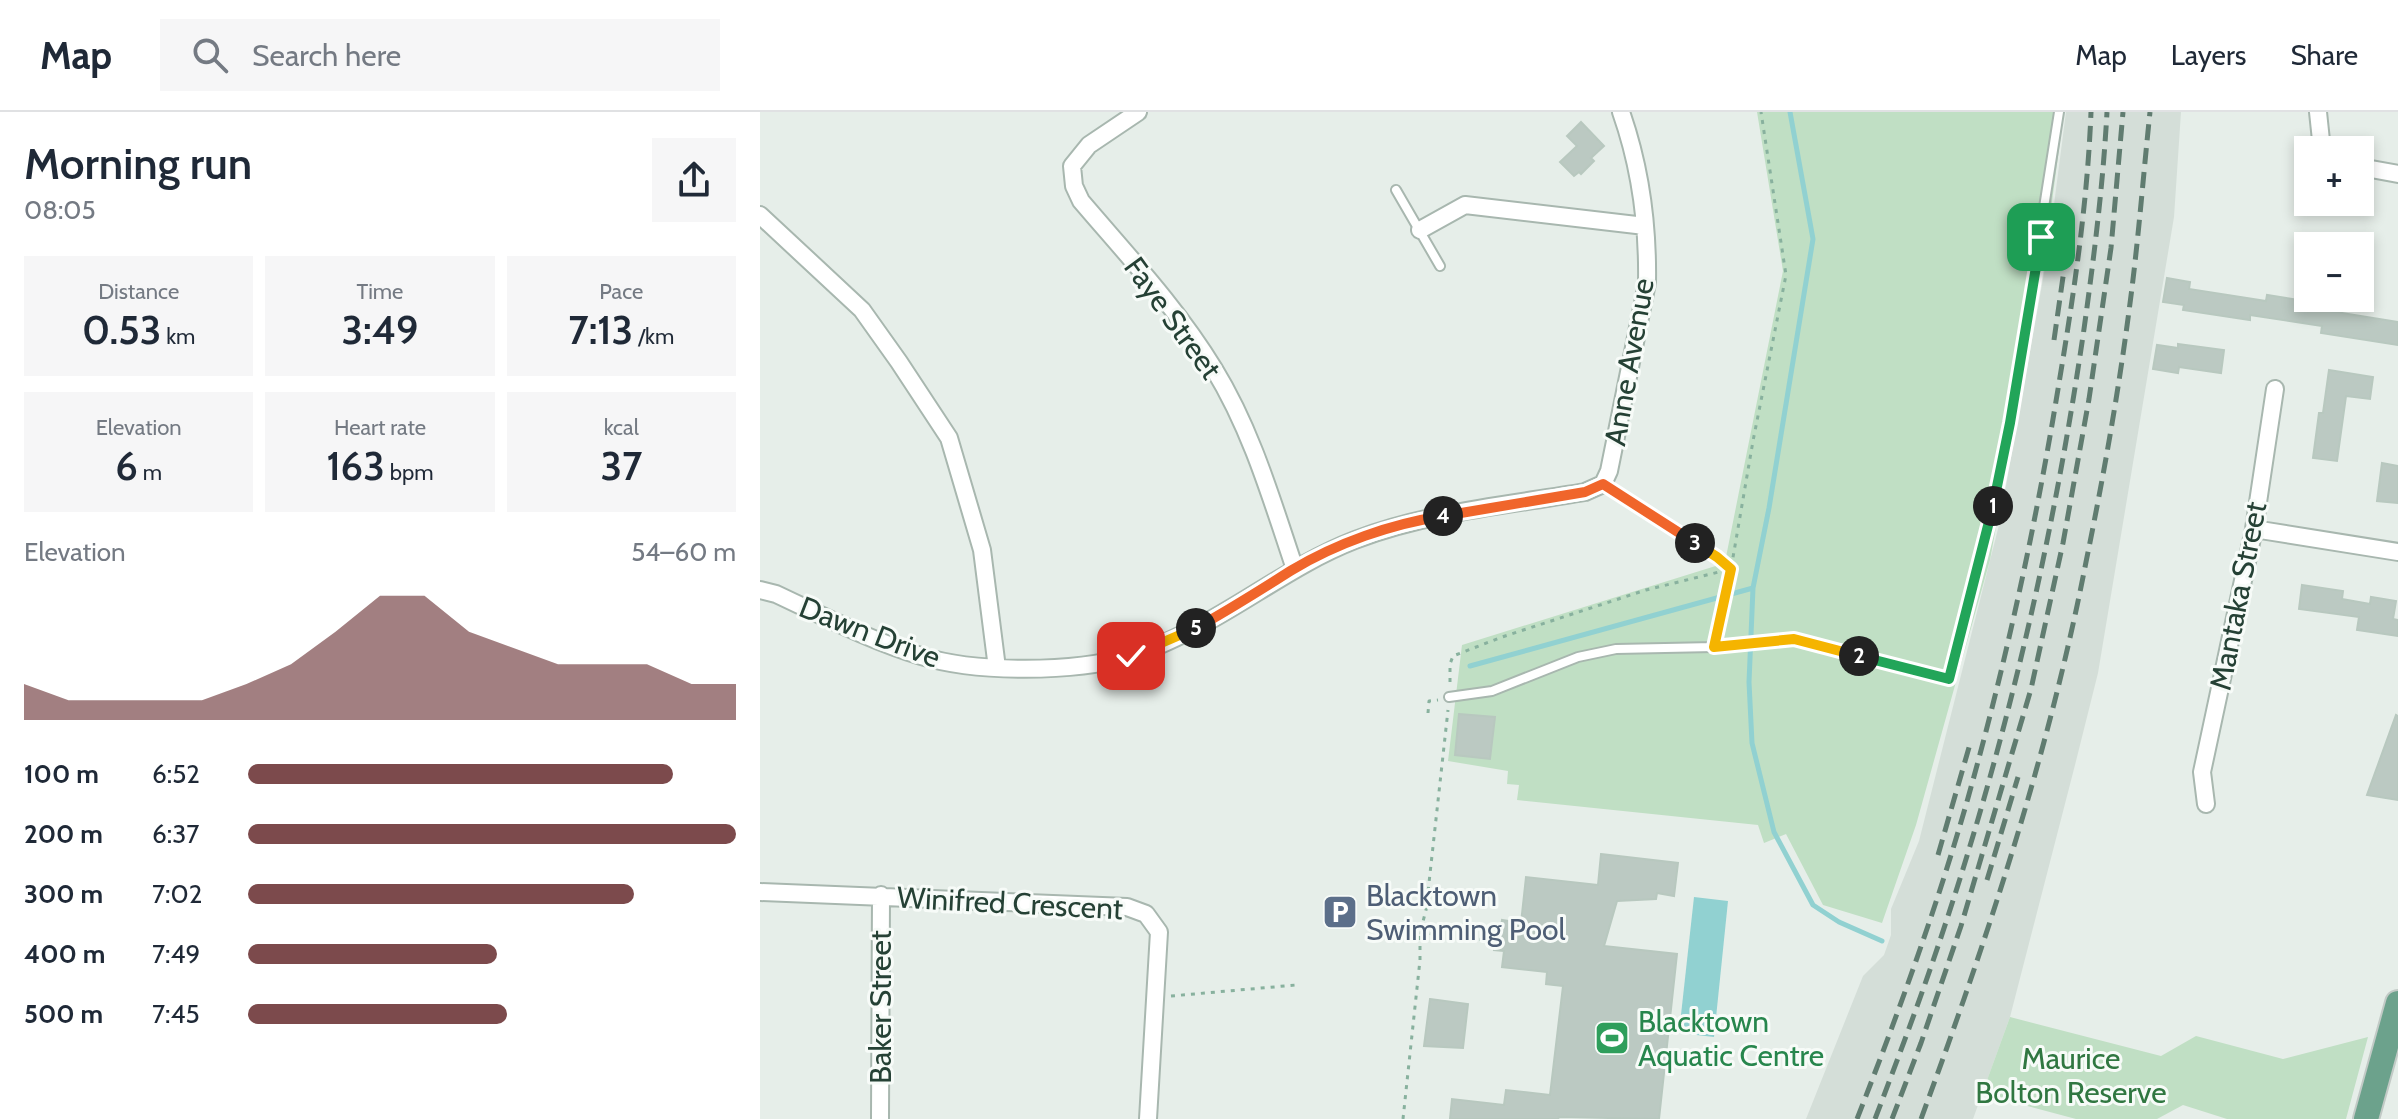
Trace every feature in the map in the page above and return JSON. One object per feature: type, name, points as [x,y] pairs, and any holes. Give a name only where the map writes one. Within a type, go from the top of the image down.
[{"type":"main road","points":[[2366,1119],[2398,1003]]},
{"type":"street","name":"Faye Street","points":[[1138,112],[1089,145],[1072,166],[1074,186],[1081,201],[1181,318],[1216,371],[1253,448],[1295,569]]},
{"type":"street","name":"Anne Avenue","points":[[1606,478],[1647,283],[1645,226],[1632,145],[1621,112]]},
{"type":"street","points":[[2318,112],[2321,136]]},
{"type":"street","points":[[2374,170],[2398,174]]},
{"type":"street","points":[[1420,230],[1465,205],[1645,226]]},
{"type":"street","points":[[760,215],[862,310],[949,438],[982,550],[997,668]]},
{"type":"street","name":"Mantaka Street","points":[[2206,804],[2202,772],[2254,529],[2275,389]]},
{"type":"street","name":"Dawn Drive","points":[[760,590],[776,594],[919,656],[959,665],[997,668],[1088,666],[1131,656],[1200,626],[1295,569],[1354,540],[1423,519],[1585,492],[1606,478]]},
{"type":"street","points":[[2254,529],[2398,552]]},
{"type":"street","name":"Winifred Crescent","points":[[760,892],[1127,907],[1146,914],[1159,932],[1148,1119]]},
{"type":"street","name":"Baker Street","points":[[880,1119],[881,895]]},
{"type":"lane","points":[[1449,697],[1492,691],[1591,654],[1629,648],[1714,647],[1794,639],[1949,679],[1991,516],[2010,423],[2059,112]]},
{"type":"lane","points":[[1396,190],[1440,266]]},
{"type":"path","points":[[1714,647],[1786,275],[1761,112]]},
{"type":"path","points":[[1606,478],[1731,569]]},
{"type":"path","points":[[1403,1119],[1420,960],[1420,933],[1426,910],[1453,656],[1646,590],[1731,569]]},
{"type":"path","points":[[1400,930],[1494,941]]},
{"type":"path","points":[[1155,997],[1296,985]]},
{"type":"shaded area","points":[[2066,112],[2181,112],[2174,217],[2098,673],[2010,1017],[1973,1119],[1806,1119],[1863,976],[1884,955],[1891,935],[1891,909],[1919,841],[1999,525],[2048,251]]},
{"type":"green space","points":[[1757,112],[2064,112],[2044,261],[1990,560],[1916,825],[1882,923],[1823,905],[1786,834],[1764,843],[1758,825],[1517,800],[1519,785],[1507,784],[1508,771],[1448,761],[1462,645],[1722,564],[1726,557],[1783,271]]},
{"type":"green space","name":"Maurice Bolton Reserve","points":[[2010,1017],[2161,1056],[2196,1036],[2283,1059],[2368,1037],[2346,1119],[2227,1119],[2183,1105],[2157,1119],[2076,1119],[1982,1094]]},
{"type":"water","points":[[1694,897],[1728,901],[1714,1037],[1679,1033]]},
{"type":"building","points":[[1581,122],[1604,146],[1591,158],[1594,161],[1581,174],[1579,172],[1574,176],[1560,162],[1577,146],[1567,136]]},
{"type":"building","points":[[2167,278],[2190,282],[2189,289],[2266,301],[2267,295],[2294,299],[2294,312],[2336,312],[2398,322],[2398,345],[2321,333],[2322,326],[2250,315],[2250,320],[2183,310],[2184,305],[2163,302]]},
{"type":"building","points":[[2178,344],[2224,350],[2221,373],[2179,367],[2178,373],[2153,369],[2157,345],[2178,348]]},
{"type":"building","points":[[2329,370],[2373,377],[2370,399],[2346,396],[2337,461],[2313,458]]},
{"type":"building","points":[[2382,463],[2398,466],[2398,503],[2377,501]]},
{"type":"building","points":[[2302,585],[2343,591],[2342,599],[2370,604],[2371,597],[2396,601],[2393,619],[2398,620],[2398,636],[2357,630],[2359,617],[2299,609]]},
{"type":"building","points":[[1459,714],[1495,717],[1490,759],[1455,755]]},
{"type":"building","points":[[2396,715],[2398,800],[2367,795]]},
{"type":"building","name":"Blacktown Aquatic Centre","points":[[1601,854],[1678,863],[1674,896],[1657,893],[1656,899],[1617,901],[1604,946],[1677,954],[1659,1119],[1450,1119],[1452,1099],[1504,1105],[1506,1090],[1550,1095],[1563,986],[1546,984],[1547,972],[1502,967],[1504,951],[1494,950],[1495,934],[1500,935],[1502,920],[1521,923],[1526,877],[1598,885]]},
{"type":"building","points":[[1430,999],[1468,1004],[1463,1048],[1424,1046]]},
{"type":"waterway","points":[[1790,112],[1813,239],[1753,588],[1749,682],[1752,743],[1774,832],[1813,905],[1839,922],[1882,941]]},
{"type":"waterway","points":[[1470,666],[1753,588]]},
{"type":"railway","points":[[1857,1119],[1943,879],[1981,751],[2015,610],[2066,343],[2082,228],[2091,112]]},
{"type":"railway","points":[[1875,1119],[1930,970],[1970,847],[2028,627],[2059,479],[2084,329],[2098,221],[2107,112]]},
{"type":"railway","points":[[1892,1119],[1961,926],[2031,689],[2063,543],[2089,399],[2111,248],[2123,112]]},
{"type":"railway","points":[[1921,1119],[2015,844],[2071,633],[2120,374],[2150,112]]},
{"type":"railway","points":[[2054,340],[2067,249]]},
{"type":"railway","points":[[1938,855],[1970,744]]},
{"type":"railway","points":[[1987,880],[2018,777]]},
{"type":"place","name":"Blacktown Swimming Pool","points":[[1340,912]]},
{"type":"place","name":"Blacktown Aquatic Centre","points":[[1612,1038]]},
{"type":"route","points":[[1131,656],[1200,626],[1295,569],[1354,540],[1423,519],[1585,492],[1603,484],[1731,569],[1714,647],[1794,639],[1949,679],[1991,516],[2041,237]]}]
